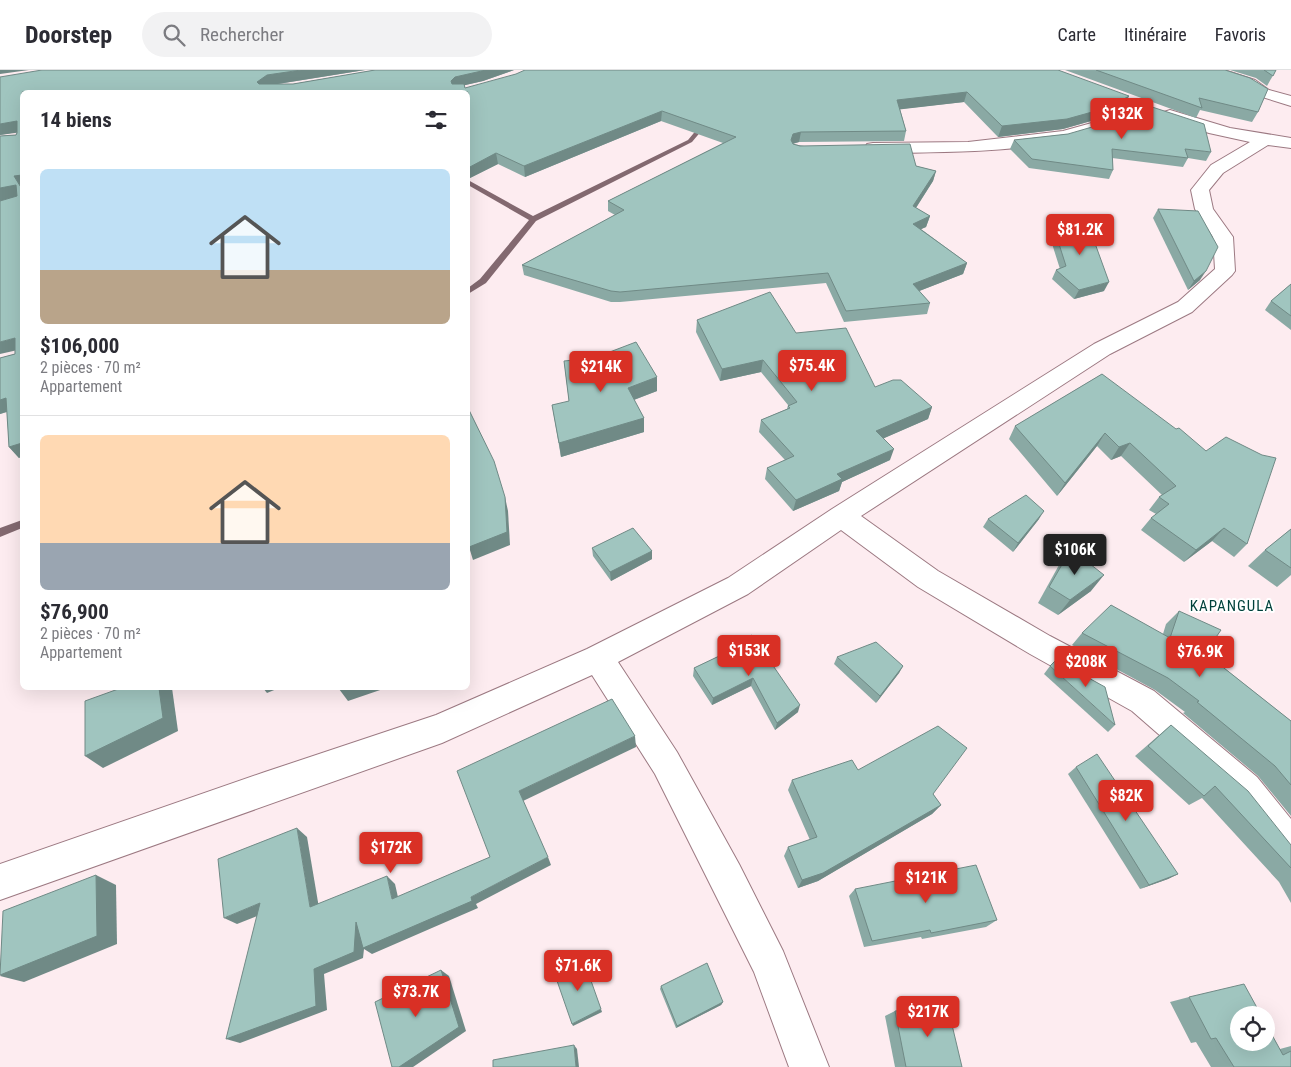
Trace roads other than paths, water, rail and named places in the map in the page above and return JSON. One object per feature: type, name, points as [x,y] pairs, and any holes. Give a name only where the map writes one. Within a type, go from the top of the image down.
[{"type":"street","points":[[1209,70],[1250,83],[1264,93],[1291,101]]},
{"type":"street","points":[[1123,98],[1200,127],[1264,140],[1291,143]]},
{"type":"street","points":[[859,148],[968,148],[1064,136],[1112,122],[1141,105]]},
{"type":"street","points":[[0,882],[256,791],[442,728],[598,658],[738,586],[841,516],[1102,349],[1185,307],[1225,271],[1223,237],[1204,209],[1200,190],[1217,169],[1264,140]]},
{"type":"street","points":[[841,516],[928,579],[1040,645],[1143,700],[1245,788],[1291,846]]},
{"type":"street","points":[[598,658],[666,763],[726,877],[770,964],[808,1067]]},
{"type":"waterway","points":[[533,219],[690,141],[705,123]]},
{"type":"waterway","points":[[470,183],[533,219]]},
{"type":"waterway","points":[[470,291],[483,281],[533,219]]},
{"type":"waterway","points":[[0,533],[20,525]]},
{"type":"district","name":"KAPANGULA","points":[[1232,606]]}]
